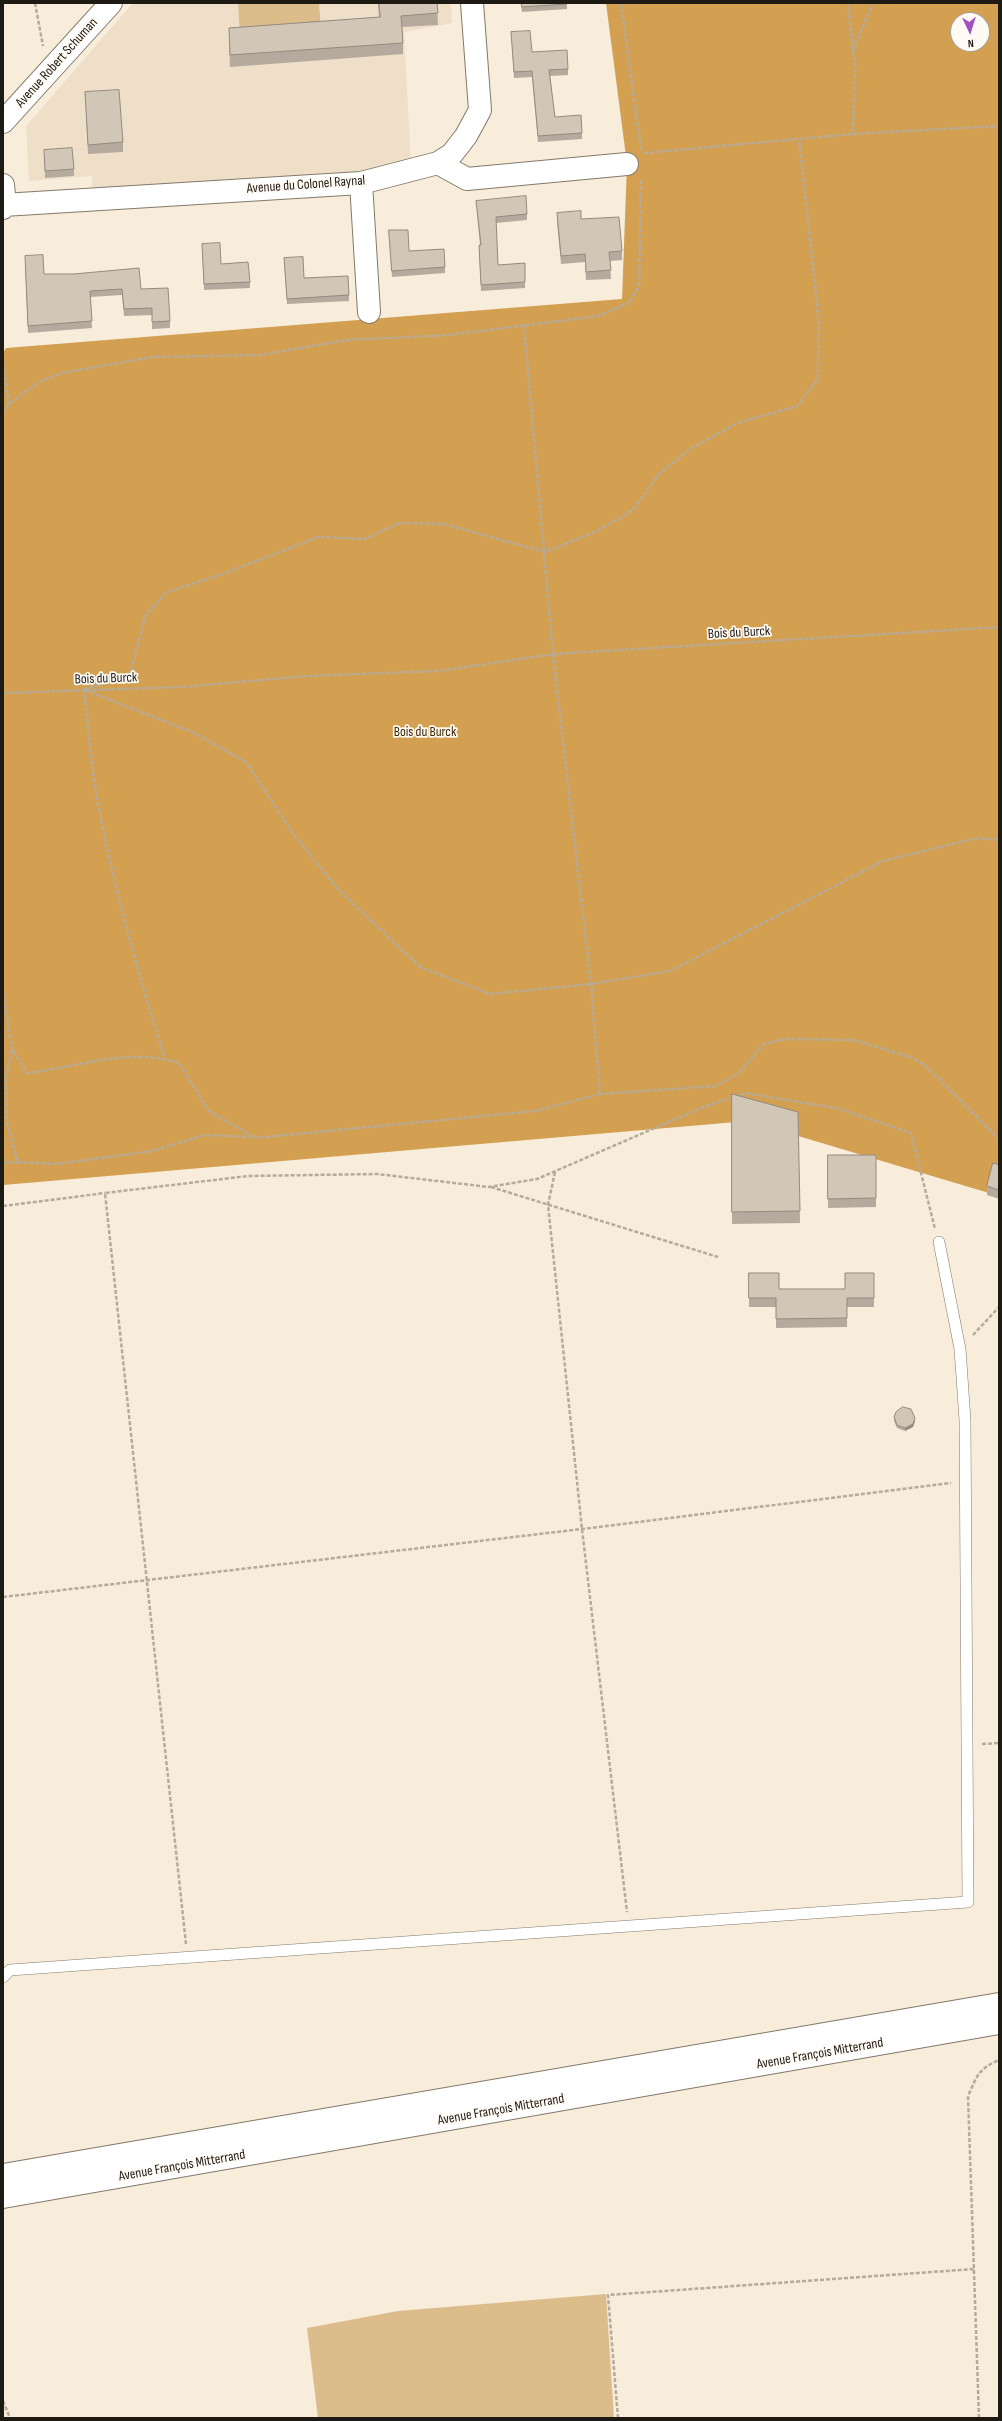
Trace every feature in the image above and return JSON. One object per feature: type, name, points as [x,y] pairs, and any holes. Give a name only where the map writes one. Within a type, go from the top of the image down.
[{"type":"main road","name":"Avenue Robert Schuman","points":[[3,122],[111,3]]},
{"type":"main road","points":[[472,3],[480,110],[466,136],[452,154],[438,163],[468,180],[634,170]]},
{"type":"main road","name":"Avenue du Colonel Raynal","points":[[4,201],[361,183],[438,163]]},
{"type":"main road","points":[[361,183],[369,312]]},
{"type":"main road","name":"Avenue François Mitterrand","points":[[3,2175],[999,2004]]},
{"type":"main road","name":"Avenue François Mitterrand","points":[[3,2197],[999,2023]]},
{"type":"lane","points":[[3,1977],[10,1970],[968,1902],[965,1420],[960,1349],[939,1242]]},
{"type":"path","points":[[35,3],[44,49]]},
{"type":"path","points":[[621,3],[642,154],[852,134],[999,126]]},
{"type":"path","points":[[848,3],[855,65],[852,134]]},
{"type":"path","points":[[853,51],[873,3]]},
{"type":"path","points":[[84,689],[130,676],[145,616],[167,592],[223,574],[318,537],[365,539],[399,523],[444,524],[545,552],[597,531],[633,510],[659,474],[690,449],[737,423],[797,406],[818,379],[819,321],[798,140]]},
{"type":"path","points":[[3,413],[9,404],[39,382],[62,373],[152,357],[260,355],[346,340],[449,335],[598,316],[629,303],[639,286],[634,170]]},
{"type":"path","points":[[524,325],[553,654],[591,984],[600,1094]]},
{"type":"path","points":[[3,365],[9,404]]},
{"type":"path","name":"Bois du Burck","points":[[3,693],[84,689],[181,687],[307,676],[438,671],[553,654],[999,627]]},
{"type":"path","points":[[84,689],[192,732],[246,762],[292,832],[336,887],[420,967],[490,994],[591,984],[670,971],[884,861],[977,838],[999,840]]},
{"type":"path","points":[[84,689],[95,786],[136,968],[165,1059]]},
{"type":"path","points":[[3,993],[12,1049],[6,1075],[7,1123],[18,1162]]},
{"type":"path","points":[[3,1163],[18,1162],[57,1164],[152,1151],[205,1135],[255,1138],[535,1111],[600,1094],[715,1086],[739,1074],[764,1044],[785,1039],[854,1040],[913,1058],[927,1067],[999,1139]]},
{"type":"path","points":[[12,1049],[27,1073],[124,1056],[157,1057],[179,1063],[209,1111],[255,1138]]},
{"type":"path","points":[[489,1187],[537,1179],[701,1108],[745,1093],[836,1108],[911,1133],[939,1242]]},
{"type":"path","points":[[555,1172],[548,1205],[582,1529],[628,1926]]},
{"type":"path","points":[[3,1206],[248,1176],[377,1174],[489,1187],[718,1257]]},
{"type":"path","points":[[105,1193],[188,1958]]},
{"type":"path","points":[[960,1349],[999,1307]]},
{"type":"path","points":[[3,1597],[582,1529],[965,1481]]},
{"type":"path","points":[[979,2418],[968,2096],[977,2075],[983,2067],[999,2060]]},
{"type":"path","points":[[618,2418],[608,2296],[974,2269]]},
{"type":"path","points":[[3,2401],[10,2418]]},
{"type":"shaded area","points":[[133,3],[451,3],[452,23],[404,32],[411,165],[348,175],[92,188],[92,176],[29,181],[26,126]]},
{"type":"shaded area","points":[[238,3],[319,3],[321,30],[240,35]]},
{"type":"shaded area","points":[[606,2294],[614,2418],[318,2418],[307,2328],[398,2311]]},
{"type":"green space","name":"Bois du Burck","points":[[606,3],[999,3],[999,1196],[748,1121],[3,1185],[3,353],[6,348],[622,299],[627,164]]},
{"type":"building","points":[[379,3],[437,3],[438,13],[401,16],[403,43],[230,55],[229,28],[380,17]]},
{"type":"building","points":[[522,3],[567,3],[567,4],[522,7]]},
{"type":"building","points":[[530,31],[532,52],[567,50],[568,69],[549,70],[555,117],[581,115],[582,133],[538,136],[532,71],[514,72],[511,32]]},
{"type":"building","points":[[119,90],[123,142],[88,145],[85,92]]},
{"type":"building","points":[[72,148],[74,169],[45,171],[44,150]]},
{"type":"building","points":[[526,196],[527,214],[496,217],[498,265],[525,263],[525,282],[481,285],[479,245],[481,245],[476,201]]},
{"type":"building","points":[[581,211],[581,219],[619,217],[622,251],[609,252],[611,270],[586,272],[585,254],[561,256],[557,213]]},
{"type":"building","points":[[389,230],[408,230],[409,251],[444,249],[445,267],[392,271]]},
{"type":"building","points":[[220,243],[221,264],[248,262],[250,282],[204,284],[202,244]]},
{"type":"building","points":[[43,255],[44,274],[74,274],[139,268],[141,289],[168,288],[170,321],[152,322],[152,308],[124,309],[122,289],[90,291],[92,321],[28,326],[25,256]]},
{"type":"building","points":[[303,257],[304,278],[348,276],[349,295],[287,299],[284,258]]},
{"type":"building","points":[[732,1094],[798,1112],[800,1211],[732,1212]]},
{"type":"building","points":[[828,1155],[876,1155],[876,1198],[828,1199]]},
{"type":"building","points":[[993,1163],[999,1165],[999,1190],[987,1186]]},
{"type":"building","points":[[749,1273],[779,1273],[779,1289],[845,1289],[845,1273],[874,1273],[874,1298],[847,1298],[847,1318],[776,1319],[776,1298],[749,1298]]},
{"type":"building","points":[[903,1407],[911,1409],[915,1418],[913,1424],[905,1428],[897,1425],[894,1417],[896,1412]]}]
